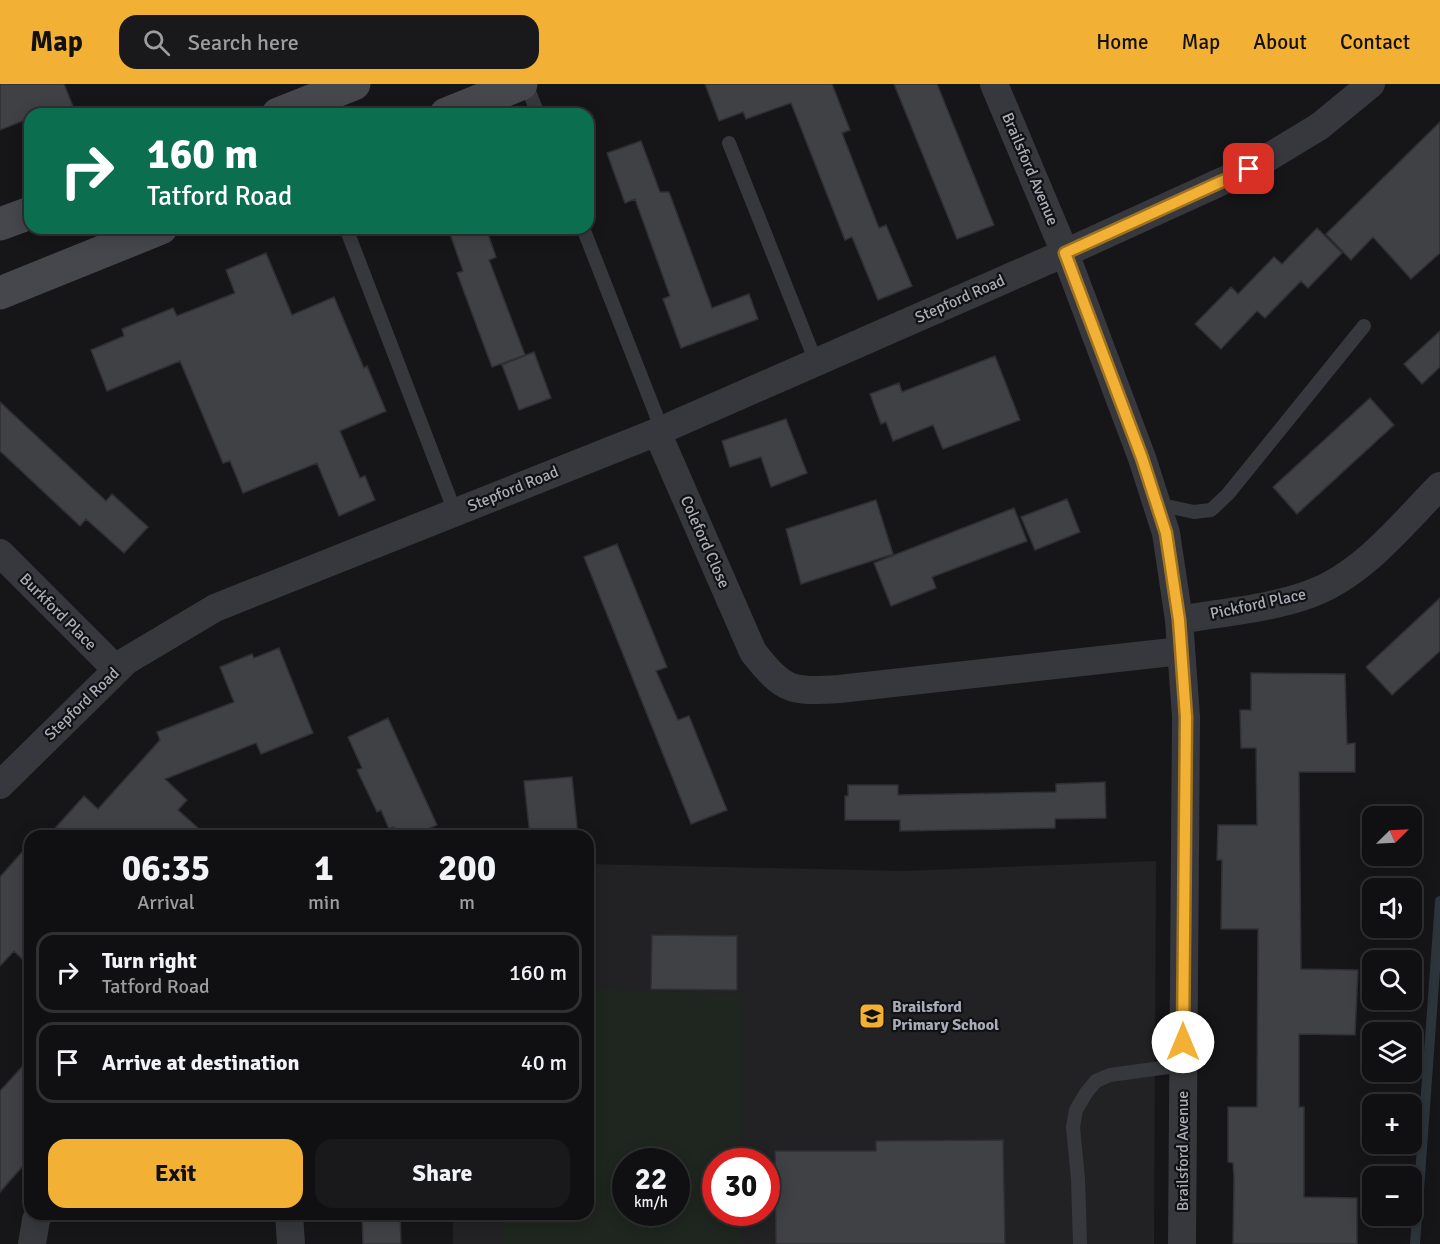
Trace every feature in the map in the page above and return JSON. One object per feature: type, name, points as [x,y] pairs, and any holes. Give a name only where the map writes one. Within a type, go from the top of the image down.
[{"type":"main road","points":[[293,108],[354,84]]},
{"type":"main road","points":[[461,108],[521,84]]},
{"type":"main road","points":[[0,225],[24,215]]},
{"type":"main road","points":[[0,293],[146,234]]},
{"type":"street","name":"Brailsford Avenue","points":[[994,84],[1065,253],[1142,458],[1166,533],[1179,620],[1186,717],[1182,1244]]},
{"type":"street","name":"Stepford Road","points":[[0,785],[126,661],[215,608],[659,431],[1065,253],[1249,169],[1320,126],[1371,84]]},
{"type":"street","name":"Coleford Close","points":[[659,431],[753,652],[786,686],[805,691],[1181,651]]},
{"type":"street","name":"Pickford Place","points":[[1179,620],[1281,602],[1312,593],[1332,583],[1371,556],[1440,486]]},
{"type":"street","name":"Burkford Place","points":[[0,553],[117,670]]},
{"type":"street","points":[[32,1244],[36,1220]]},
{"type":"street","points":[[289,1220],[291,1244]]},
{"type":"lane","points":[[526,84],[536,108]]},
{"type":"lane","points":[[729,142],[816,362]]},
{"type":"lane","points":[[348,234],[456,512]]},
{"type":"lane","points":[[585,234],[659,431]]},
{"type":"lane","points":[[1157,504],[1194,512],[1211,510],[1228,494],[1364,326]]},
{"type":"lane","points":[[1080,1244],[1078,1179],[1073,1127],[1076,1110],[1096,1081],[1110,1075],[1183,1065]]},
{"type":"shaded area","name":"Brailsford Primary School","points":[[1156,861],[1154,1244],[453,1244],[453,1220],[594,1220],[594,864],[903,871]]},
{"type":"shaded area","points":[[594,989],[742,994],[741,1148],[702,1148],[702,1226],[741,1226],[740,1244],[502,1244],[503,1220],[594,1220]]},
{"type":"building","points":[[0,84],[64,84],[74,108],[24,108],[24,120],[0,130]]},
{"type":"building","points":[[705,84],[832,84],[850,130],[842,133],[879,228],[886,225],[912,286],[878,300],[852,237],[845,240],[791,103],[746,119],[743,112],[719,121]]},
{"type":"building","points":[[894,84],[937,84],[994,225],[957,239]]},
{"type":"building","points":[[1440,122],[1440,253],[1411,279],[1373,237],[1351,260],[1326,234]]},
{"type":"building","points":[[641,141],[660,192],[669,192],[712,308],[749,294],[758,319],[681,348],[663,299],[670,296],[635,199],[625,203],[607,153]]},
{"type":"building","points":[[1317,228],[1342,253],[1308,288],[1301,281],[1265,318],[1257,311],[1221,349],[1195,324],[1231,287],[1238,294],[1274,257],[1282,264]]},
{"type":"building","points":[[450,234],[488,234],[496,257],[489,260],[525,355],[492,367],[457,273],[463,271]]},
{"type":"building","points":[[266,253],[292,315],[334,297],[364,368],[367,366],[386,411],[340,431],[360,478],[365,476],[375,500],[339,516],[317,463],[243,493],[230,461],[223,463],[180,361],[107,391],[91,350],[124,336],[122,329],[173,308],[177,316],[235,293],[226,270]]},
{"type":"building","points":[[1440,331],[1440,367],[1422,384],[1404,364]]},
{"type":"building","points":[[534,352],[551,398],[519,410],[502,365]]},
{"type":"building","points":[[995,356],[1020,420],[943,449],[933,425],[893,441],[886,422],[881,424],[870,394],[899,383],[902,392]]},
{"type":"building","points":[[1370,398],[1394,425],[1297,514],[1273,487]]},
{"type":"building","points":[[0,402],[106,501],[112,494],[148,527],[124,553],[86,519],[80,526],[0,451]]},
{"type":"building","points":[[786,419],[807,473],[771,487],[761,457],[730,467],[722,441]]},
{"type":"building","points":[[1067,499],[1080,532],[1035,550],[1021,517]]},
{"type":"building","points":[[876,500],[893,554],[801,584],[786,529]]},
{"type":"building","points":[[1014,508],[1027,541],[932,577],[936,588],[891,606],[874,563]]},
{"type":"building","points":[[617,544],[667,667],[656,671],[678,720],[689,716],[727,810],[691,824],[584,557]]},
{"type":"building","points":[[1440,598],[1440,651],[1392,695],[1366,667]]},
{"type":"building","points":[[279,648],[313,733],[261,754],[256,743],[165,779],[187,800],[178,810],[200,830],[53,830],[84,796],[98,809],[160,740],[157,732],[234,702],[220,667],[252,654],[254,658]]},
{"type":"building","points":[[1251,673],[1345,674],[1347,744],[1355,743],[1355,772],[1299,772],[1301,969],[1358,970],[1355,1035],[1299,1034],[1299,1107],[1304,1107],[1304,1197],[1357,1198],[1357,1244],[1233,1244],[1234,1179],[1233,1163],[1228,1162],[1228,1107],[1257,1107],[1258,929],[1221,929],[1222,860],[1217,860],[1218,825],[1257,825],[1256,748],[1241,748],[1240,710],[1251,710]]},
{"type":"building","points":[[388,718],[437,825],[426,830],[395,830],[394,827],[389,829],[381,810],[377,812],[357,770],[362,768],[348,737]]},
{"type":"building","points":[[572,777],[577,830],[529,830],[524,781]]},
{"type":"building","points":[[1105,782],[1106,818],[1055,819],[1055,828],[900,831],[900,820],[845,820],[845,796],[848,796],[848,785],[898,785],[898,795],[1056,792],[1056,784]]},
{"type":"building","points":[[24,850],[24,961],[14,951],[0,966],[0,877]]},
{"type":"building","points":[[652,935],[737,936],[737,990],[651,989]]},
{"type":"building","points":[[24,1065],[24,1165],[0,1192],[0,1091]]},
{"type":"building","points":[[1003,1140],[1005,1244],[776,1244],[776,1226],[780,1226],[780,1151],[876,1151],[876,1141]]},
{"type":"building","points":[[362,1220],[400,1220],[401,1244],[363,1244]]},
{"type":"waterway","points":[[1415,1244],[1440,901]]},
{"type":"place","name":"Brailsford Primary School","points":[[872,1016]]},
{"type":"route","points":[[1183,1042],[1186,717],[1179,620],[1166,533],[1142,458],[1065,253],[1249,169]]}]
